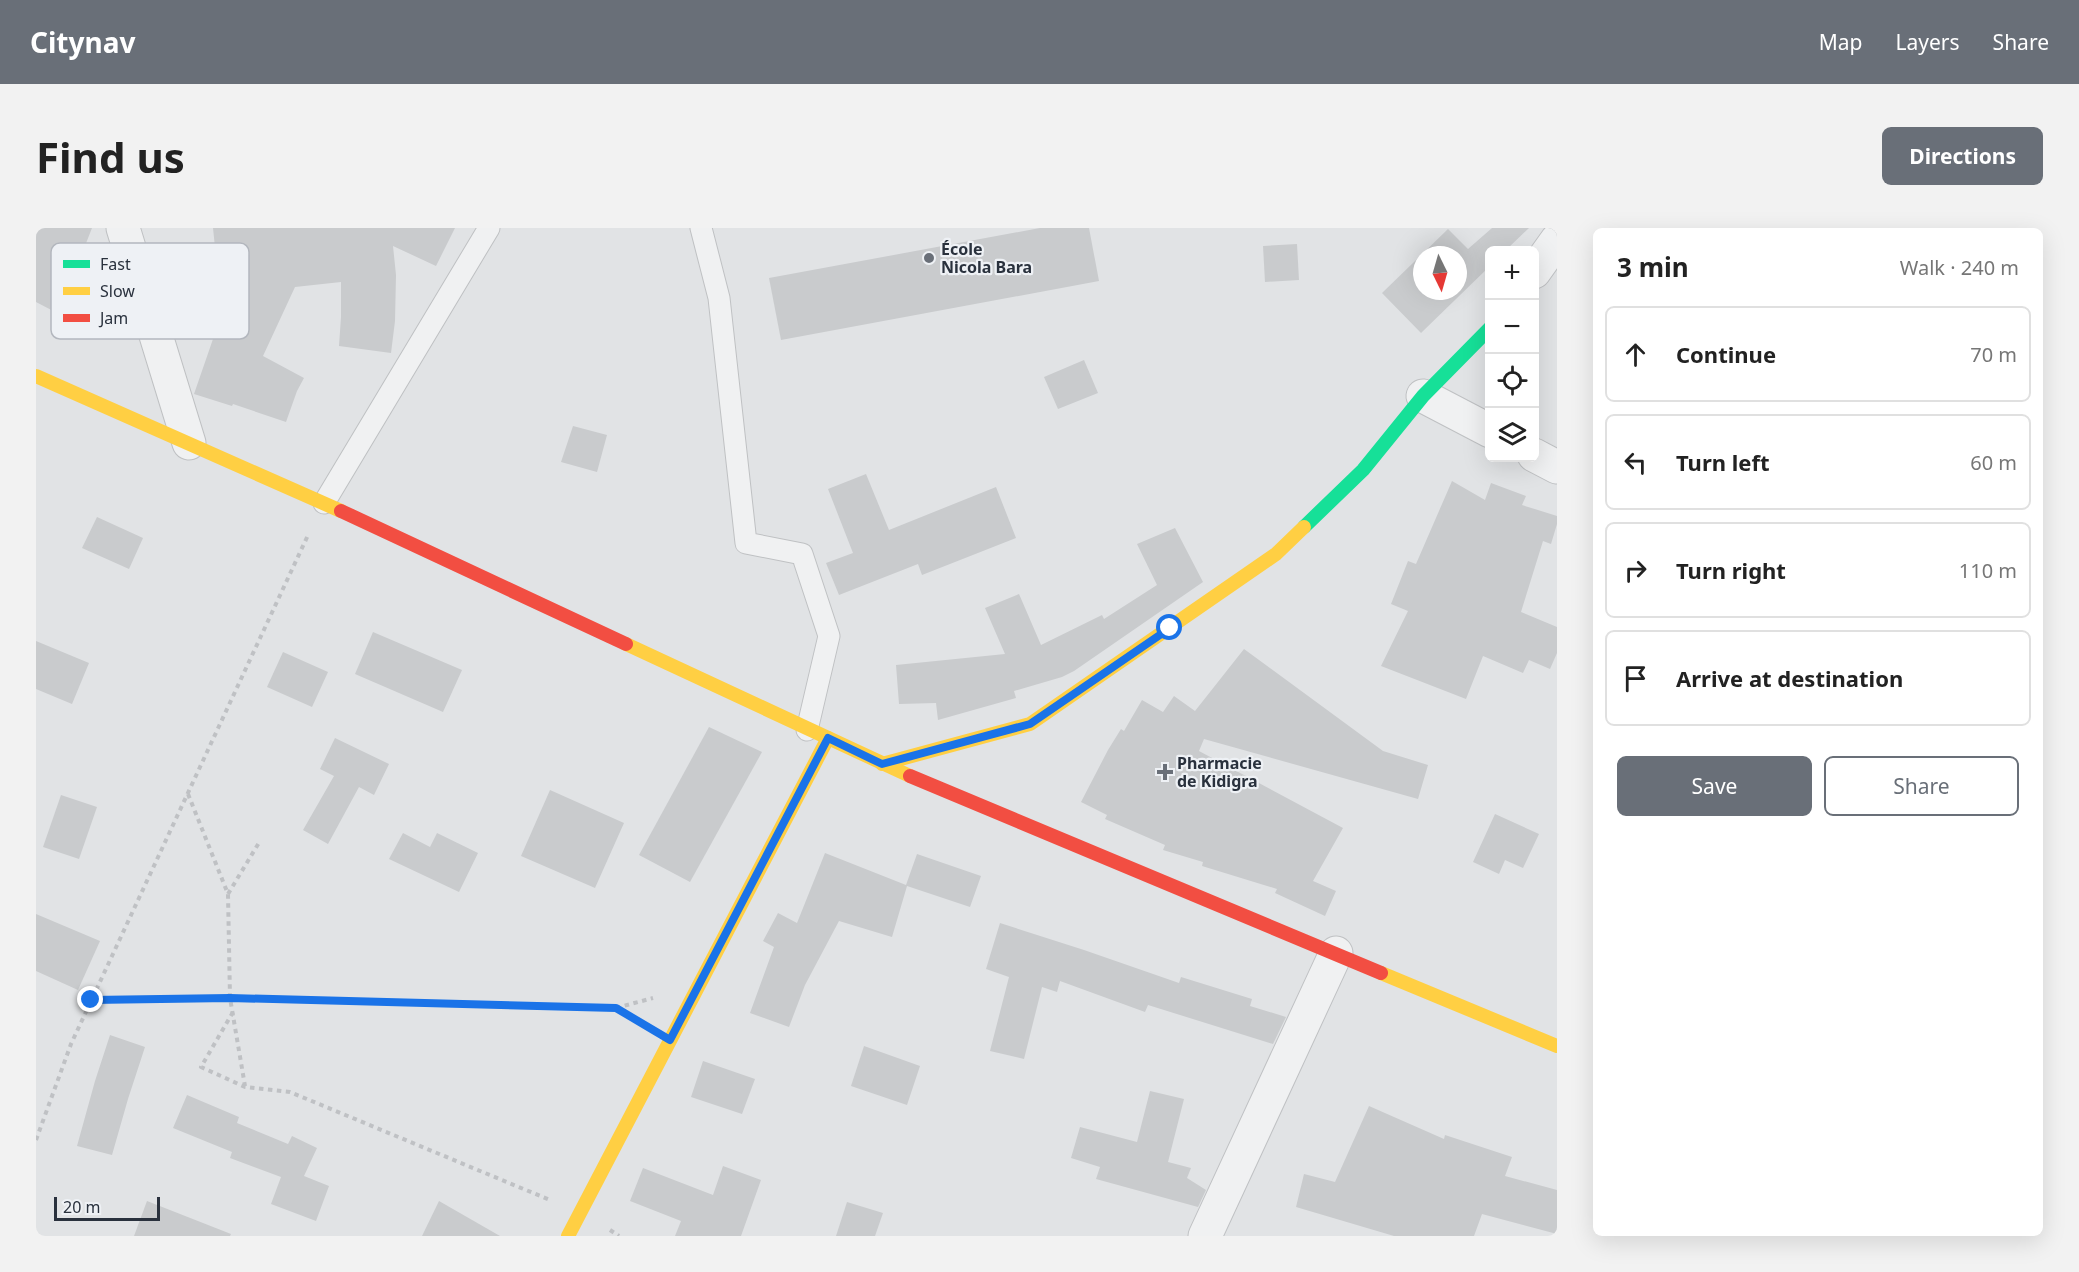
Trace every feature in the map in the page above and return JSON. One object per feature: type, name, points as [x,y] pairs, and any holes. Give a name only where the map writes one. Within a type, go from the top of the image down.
[{"type":"main road","points":[[882,764],[1030,724],[1276,554],[1363,470],[1423,396],[1485,333]]},
{"type":"main road","points":[[36,376],[324,502],[882,764],[1557,1046]]},
{"type":"main road","points":[[568,1236],[828,738]]},
{"type":"street","points":[[123,228],[128,243]]},
{"type":"street","points":[[1539,265],[1557,240]]},
{"type":"street","points":[[157,339],[189,443]]},
{"type":"street","points":[[1423,396],[1485,428]]},
{"type":"street","points":[[1539,458],[1557,467]]},
{"type":"street","points":[[1205,1236],[1336,953]]},
{"type":"lane","points":[[324,502],[489,228]]},
{"type":"lane","points":[[701,228],[720,297],[746,543],[802,554],[829,636],[807,729]]},
{"type":"path","points":[[36,1140],[71,1044],[324,502]]},
{"type":"path","points":[[187,793],[228,894],[230,998],[245,1087]]},
{"type":"path","points":[[228,894],[260,841]]},
{"type":"path","points":[[91,1000],[230,998],[616,1008],[670,1040]]},
{"type":"path","points":[[233,1012],[201,1067],[245,1087],[290,1092],[580,1212],[619,1236]]},
{"type":"building","points":[[36,228],[92,228],[86,243],[51,243],[51,310],[36,302]]},
{"type":"building","points":[[213,228],[455,228],[436,266],[393,246],[396,275],[395,321],[391,353],[339,346],[341,282],[295,287],[263,356],[304,378],[286,422],[194,394],[213,339],[249,339],[249,243],[215,243]]},
{"type":"building","points":[[1040,228],[1089,228],[1099,281],[781,340],[769,278]]},
{"type":"building","points":[[1492,228],[1529,228],[1510,246],[1485,246],[1485,271],[1467,288],[1467,248]]},
{"type":"building","points":[[1448,229],[1465,246],[1430,246]]},
{"type":"building","points":[[1297,244],[1299,280],[1265,282],[1263,246]]},
{"type":"building","points":[[1413,263],[1413,300],[1455,300],[1421,333],[1382,293]]},
{"type":"building","points":[[1084,360],[1098,393],[1058,409],[1044,377]]},
{"type":"building","points":[[573,426],[607,435],[597,472],[561,462]]},
{"type":"building","points":[[866,474],[889,530],[996,487],[1016,538],[922,575],[918,564],[839,595],[826,563],[853,553],[828,489]]},
{"type":"building","points":[[1452,481],[1485,500],[1491,483],[1526,496],[1522,505],[1557,516],[1551,544],[1543,541],[1521,612],[1557,627],[1557,653],[1550,669],[1529,660],[1523,673],[1483,656],[1466,699],[1381,666],[1408,611],[1391,604],[1408,561],[1416,564]]},
{"type":"building","points":[[97,517],[143,538],[129,569],[82,548]]},
{"type":"building","points":[[1175,528],[1203,582],[1074,671],[1062,677],[1014,691],[1016,698],[938,720],[936,703],[899,704],[896,665],[1005,654],[985,608],[1019,594],[1041,645],[1102,615],[1104,619],[1157,585],[1137,544]]},
{"type":"building","points":[[373,632],[462,670],[443,712],[355,674]]},
{"type":"building","points":[[36,641],[89,663],[72,704],[36,689]]},
{"type":"building","points":[[1244,649],[1383,751],[1428,765],[1418,799],[1204,739],[1199,751],[1343,828],[1313,881],[1336,891],[1325,916],[1275,893],[1277,889],[1202,866],[1203,862],[1163,850],[1165,845],[1105,819],[1107,815],[1081,802],[1108,750],[1121,729],[1124,731],[1142,700],[1163,712],[1174,696],[1195,711]]},
{"type":"building","points":[[283,652],[328,672],[312,707],[267,687]]},
{"type":"building","points":[[709,727],[762,752],[690,882],[639,855]]},
{"type":"building","points":[[335,738],[389,764],[374,795],[359,787],[328,844],[303,830],[334,776],[320,769]]},
{"type":"building","points":[[550,790],[624,823],[595,888],[521,856]]},
{"type":"building","points":[[61,795],[97,807],[79,859],[43,847]]},
{"type":"building","points":[[1495,814],[1539,834],[1523,868],[1505,860],[1499,874],[1473,862]]},
{"type":"building","points":[[403,833],[430,847],[437,833],[478,853],[459,892],[389,859]]},
{"type":"building","points":[[825,853],[906,885],[917,854],[981,876],[970,907],[907,886],[892,937],[839,921],[805,985],[789,1027],[750,1013],[774,947],[763,941],[778,913],[797,923]]},
{"type":"building","points":[[36,914],[100,941],[78,990],[36,971]]},
{"type":"building","points":[[1000,923],[1179,983],[1181,977],[1252,999],[1250,1006],[1286,1017],[1273,1044],[1148,1005],[1145,1012],[1060,981],[1057,992],[1042,987],[1024,1059],[990,1051],[1009,977],[986,969]]},
{"type":"building","points":[[110,1035],[145,1047],[112,1155],[77,1146]]},
{"type":"building","points":[[864,1046],[920,1066],[907,1105],[851,1086]]},
{"type":"building","points":[[703,1061],[755,1079],[742,1114],[691,1097]]},
{"type":"building","points":[[1150,1091],[1184,1099],[1168,1162],[1191,1168],[1187,1178],[1206,1190],[1198,1207],[1096,1179],[1100,1167],[1071,1158],[1080,1127],[1137,1142]]},
{"type":"building","points":[[187,1095],[239,1117],[237,1123],[288,1144],[292,1136],[317,1148],[304,1176],[329,1186],[316,1221],[271,1204],[281,1177],[230,1158],[232,1152],[173,1128]]},
{"type":"building","points":[[1369,1106],[1444,1139],[1445,1135],[1512,1157],[1505,1176],[1557,1190],[1557,1234],[1482,1214],[1474,1236],[1394,1236],[1296,1207],[1304,1174],[1335,1182]]},
{"type":"building","points":[[723,1166],[761,1180],[741,1236],[675,1236],[681,1221],[630,1201],[643,1168],[713,1195]]},
{"type":"building","points":[[147,1201],[231,1234],[230,1236],[134,1236]]},
{"type":"building","points":[[439,1201],[500,1236],[422,1236]]},
{"type":"building","points":[[847,1202],[883,1213],[875,1236],[836,1236]]},
{"type":"traffic: fast","points":[[1304,527],[1363,470],[1423,396],[1485,333]]},
{"type":"traffic: slow","points":[[36,376],[341,511]]},
{"type":"traffic: slow","points":[[882,764],[1030,724],[1276,554],[1304,527]]},
{"type":"traffic: slow","points":[[626,644],[910,776]]},
{"type":"traffic: slow","points":[[568,1236],[828,738]]},
{"type":"traffic: slow","points":[[1381,973],[1557,1046]]},
{"type":"traffic: jam","points":[[341,511],[626,644]]},
{"type":"traffic: jam","points":[[910,776],[1381,973]]},
{"type":"place","name":"École Nicola Bara","points":[[929,258]]},
{"type":"place","name":"Pharmacie de Kidigra","points":[[1165,772]]},
{"type":"route","points":[[91,1000],[230,998],[616,1008],[670,1040],[828,738],[882,764],[1030,724],[1170,628]]}]
